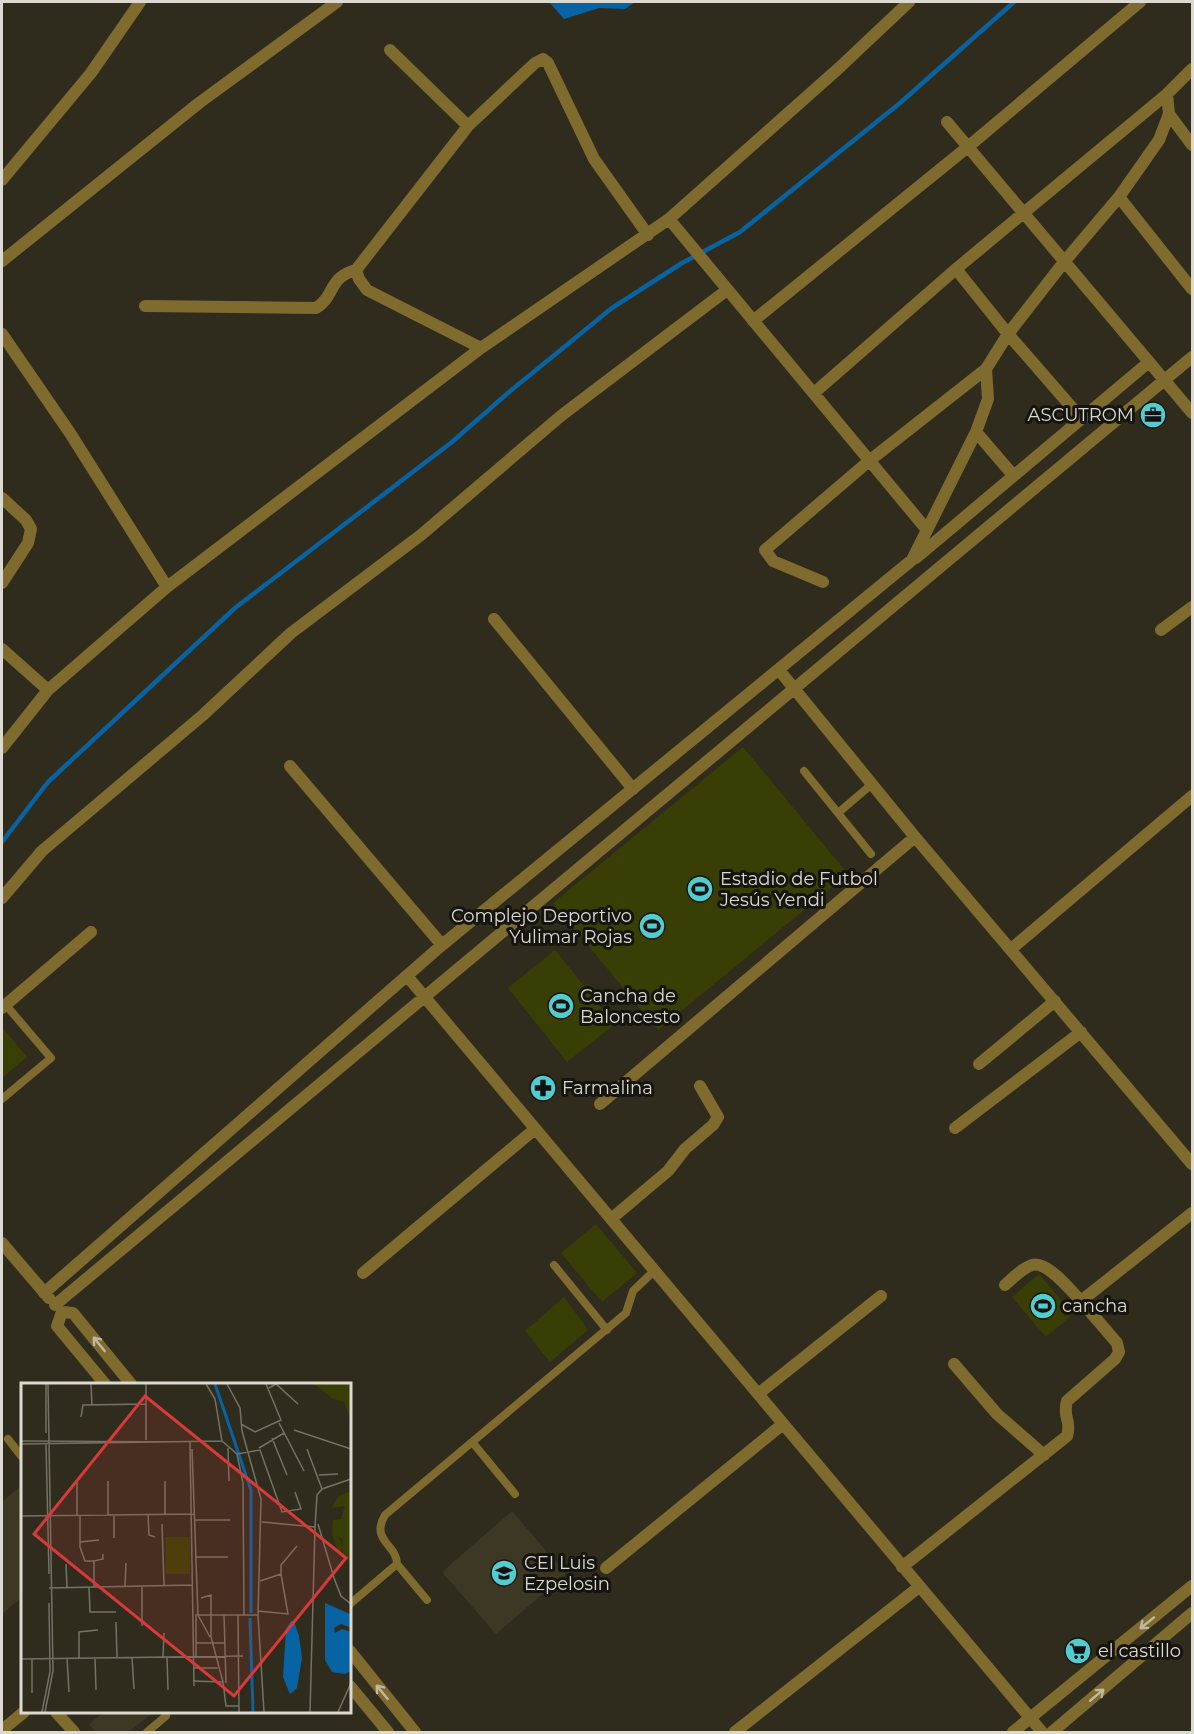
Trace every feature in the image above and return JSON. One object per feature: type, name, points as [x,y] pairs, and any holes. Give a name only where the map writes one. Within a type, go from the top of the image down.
[{"type":"street","points":[[2,180],[90,73],[140,2]]},
{"type":"street","points":[[2,261],[34,233],[110,176],[199,104],[336,2]]},
{"type":"street","points":[[2,748],[48,690],[167,587],[481,348],[669,219],[840,68],[909,2]]},
{"type":"street","points":[[753,321],[969,146],[1140,2]]},
{"type":"street","points":[[390,50],[468,126]]},
{"type":"street","points":[[145,306],[316,308],[321,305],[339,277],[356,270],[468,126],[535,63],[543,59],[548,63],[594,159],[648,235]]},
{"type":"street","points":[[814,393],[956,269],[1167,94],[1192,69]]},
{"type":"street","points":[[823,582],[773,561],[765,550],[868,460],[986,369],[1008,334],[1064,262],[1119,197],[1159,140],[1169,114],[1167,94]]},
{"type":"street","points":[[1169,114],[1192,145]]},
{"type":"street","points":[[947,122],[1192,413]]},
{"type":"street","points":[[1119,197],[1192,289]]},
{"type":"street","points":[[669,219],[927,530]]},
{"type":"street","points":[[956,269],[1008,334],[1081,418]]},
{"type":"street","points":[[356,270],[367,290],[481,348]]},
{"type":"street","points":[[2,898],[42,851],[203,715],[291,633],[421,535],[562,415],[723,285]]},
{"type":"street","points":[[2,334],[70,433],[167,587]]},
{"type":"street","points":[[104,1383],[57,1326],[58,1309],[424,996],[1166,381],[1192,357]]},
{"type":"street","points":[[44,1293],[442,945],[912,560],[1149,362]]},
{"type":"street","points":[[912,560],[976,432],[988,399],[986,369]]},
{"type":"street","points":[[976,432],[1013,476]]},
{"type":"street","points":[[2,498],[26,520],[31,529],[28,543],[2,583]]},
{"type":"street","points":[[1161,630],[1192,606]]},
{"type":"street","points":[[494,619],[633,789]]},
{"type":"street","points":[[2,649],[48,690]]},
{"type":"street","points":[[779,669],[915,837],[1192,1164]]},
{"type":"street","points":[[291,766],[442,945]]},
{"type":"street","points":[[1011,949],[1192,796]]},
{"type":"street","points":[[600,1104],[915,837]]},
{"type":"street","points":[[4,1006],[92,932]]},
{"type":"street","points":[[407,976],[1042,1732]]},
{"type":"street","points":[[979,1064],[1055,1001]]},
{"type":"street","points":[[955,1128],[1081,1032]]},
{"type":"street","points":[[611,1219],[668,1172],[685,1149],[718,1117],[700,1086]]},
{"type":"street","points":[[363,1273],[535,1129]]},
{"type":"street","points":[[1081,1301],[1192,1214]]},
{"type":"street","points":[[2,1243],[58,1309],[73,1313],[130,1383]]},
{"type":"street","points":[[902,1568],[1067,1436],[1070,1426],[1064,1411],[1067,1401],[1115,1359],[1119,1352],[1117,1343],[1081,1301],[1046,1266],[1036,1263],[1005,1285]]},
{"type":"street","points":[[758,1394],[881,1296]]},
{"type":"street","points":[[954,1364],[997,1414],[1044,1455]]},
{"type":"street","points":[[606,1568],[783,1424]]},
{"type":"street","points":[[1013,1732],[1192,1586]]},
{"type":"street","points":[[735,1732],[919,1587]]},
{"type":"street","points":[[1052,1732],[1192,1613]]},
{"type":"street","points":[[351,1652],[415,1732]]},
{"type":"street","points":[[351,1687],[388,1732]]},
{"type":"street","points":[[2,1730],[23,1713]]},
{"type":"street","points":[[57,1713],[74,1732]]},
{"type":"lane","points":[[804,771],[871,854]]},
{"type":"lane","points":[[838,813],[872,784]]},
{"type":"lane","points":[[2,1099],[51,1058],[4,1006]]},
{"type":"lane","points":[[554,1265],[607,1330]]},
{"type":"lane","points":[[427,1600],[397,1564],[397,1557],[381,1535],[380,1530],[386,1515],[626,1313],[633,1291],[654,1270]]},
{"type":"lane","points":[[8,1439],[21,1456]]},
{"type":"lane","points":[[473,1443],[515,1494]]},
{"type":"lane","points":[[351,1603],[397,1564]]},
{"type":"lane","points":[[147,1732],[166,1716]]},
{"type":"shaded area","points":[[21,1486],[21,1598],[2,1614],[2,1502]]},
{"type":"shaded area","name":"CEI Luis Ezpelosin","points":[[512,1511],[566,1574],[496,1634],[442,1572]]},
{"type":"shaded area","points":[[103,1713],[153,1713],[128,1732],[95,1732],[89,1724]]},
{"type":"green space","name":"Estadio de Futbol Jesús Yendi","points":[[743,747],[848,874],[658,1030],[553,903]]},
{"type":"green space","name":"Cancha de Baloncesto","points":[[555,950],[615,1024],[567,1062],[508,988]]},
{"type":"green space","points":[[2,1027],[27,1057],[2,1078]]},
{"type":"green space","points":[[596,1224],[637,1273],[602,1302],[561,1253]]},
{"type":"green space","name":"cancha","points":[[1039,1274],[1073,1314],[1046,1337],[1012,1297]]},
{"type":"green space","points":[[564,1297],[588,1330],[550,1362],[525,1331]]},
{"type":"water","points":[[549,2],[635,2],[625,9],[599,8],[564,19]]},
{"type":"waterway","points":[[2,842],[48,782],[235,608],[452,442],[612,308],[682,263],[740,232],[900,103],[1014,2]]},
{"type":"place","name":"ASCUTROM","points":[[1153,415]]},
{"type":"place","name":"Estadio de Futbol Jesús Yendi","points":[[700,889]]},
{"type":"place","name":"Complejo Deportivo Yulimar Rojas","points":[[652,926]]},
{"type":"place","name":"Cancha de Baloncesto","points":[[561,1006]]},
{"type":"place","name":"Farmalina","points":[[543,1088]]},
{"type":"place","name":"cancha","points":[[1043,1306]]},
{"type":"place","name":"CEI Luis Ezpelosin","points":[[504,1573]]},
{"type":"place","name":"el castillo","points":[[1078,1651]]}]
